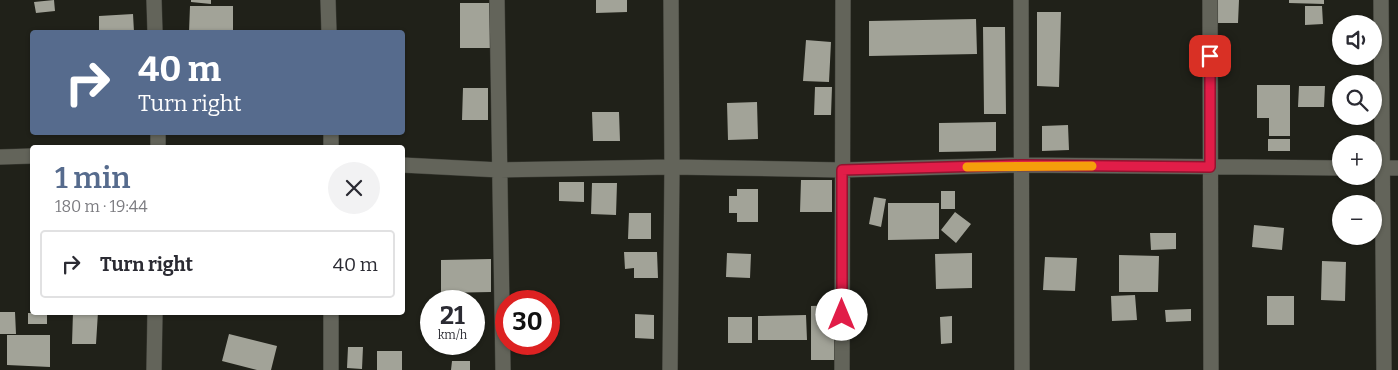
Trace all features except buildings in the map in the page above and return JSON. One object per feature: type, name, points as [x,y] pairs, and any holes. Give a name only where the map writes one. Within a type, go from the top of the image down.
[{"type":"street","points":[[154,0],[155,30]]},
{"type":"street","points":[[328,0],[329,30]]},
{"type":"street","points":[[497,0],[503,370]]},
{"type":"street","points":[[670,370],[671,0]]},
{"type":"street","points":[[842,370],[843,0]]},
{"type":"street","points":[[1022,0],[1022,370]]},
{"type":"street","points":[[1210,0],[1211,370]]},
{"type":"street","points":[[1379,135],[1381,0]]},
{"type":"street","points":[[0,157],[30,156]]},
{"type":"street","points":[[405,165],[500,170],[672,167],[842,170],[1021,165],[1332,168]]},
{"type":"street","points":[[1382,168],[1398,168]]},
{"type":"street","points":[[1379,185],[1384,370]]},
{"type":"street","points":[[154,370],[155,315]]},
{"type":"street","points":[[331,315],[331,370]]},
{"type":"slow traffic","points":[[967,167],[1021,165],[1092,166]]},
{"type":"route","points":[[842,315],[842,170],[1021,165],[1210,167],[1210,56]]}]
